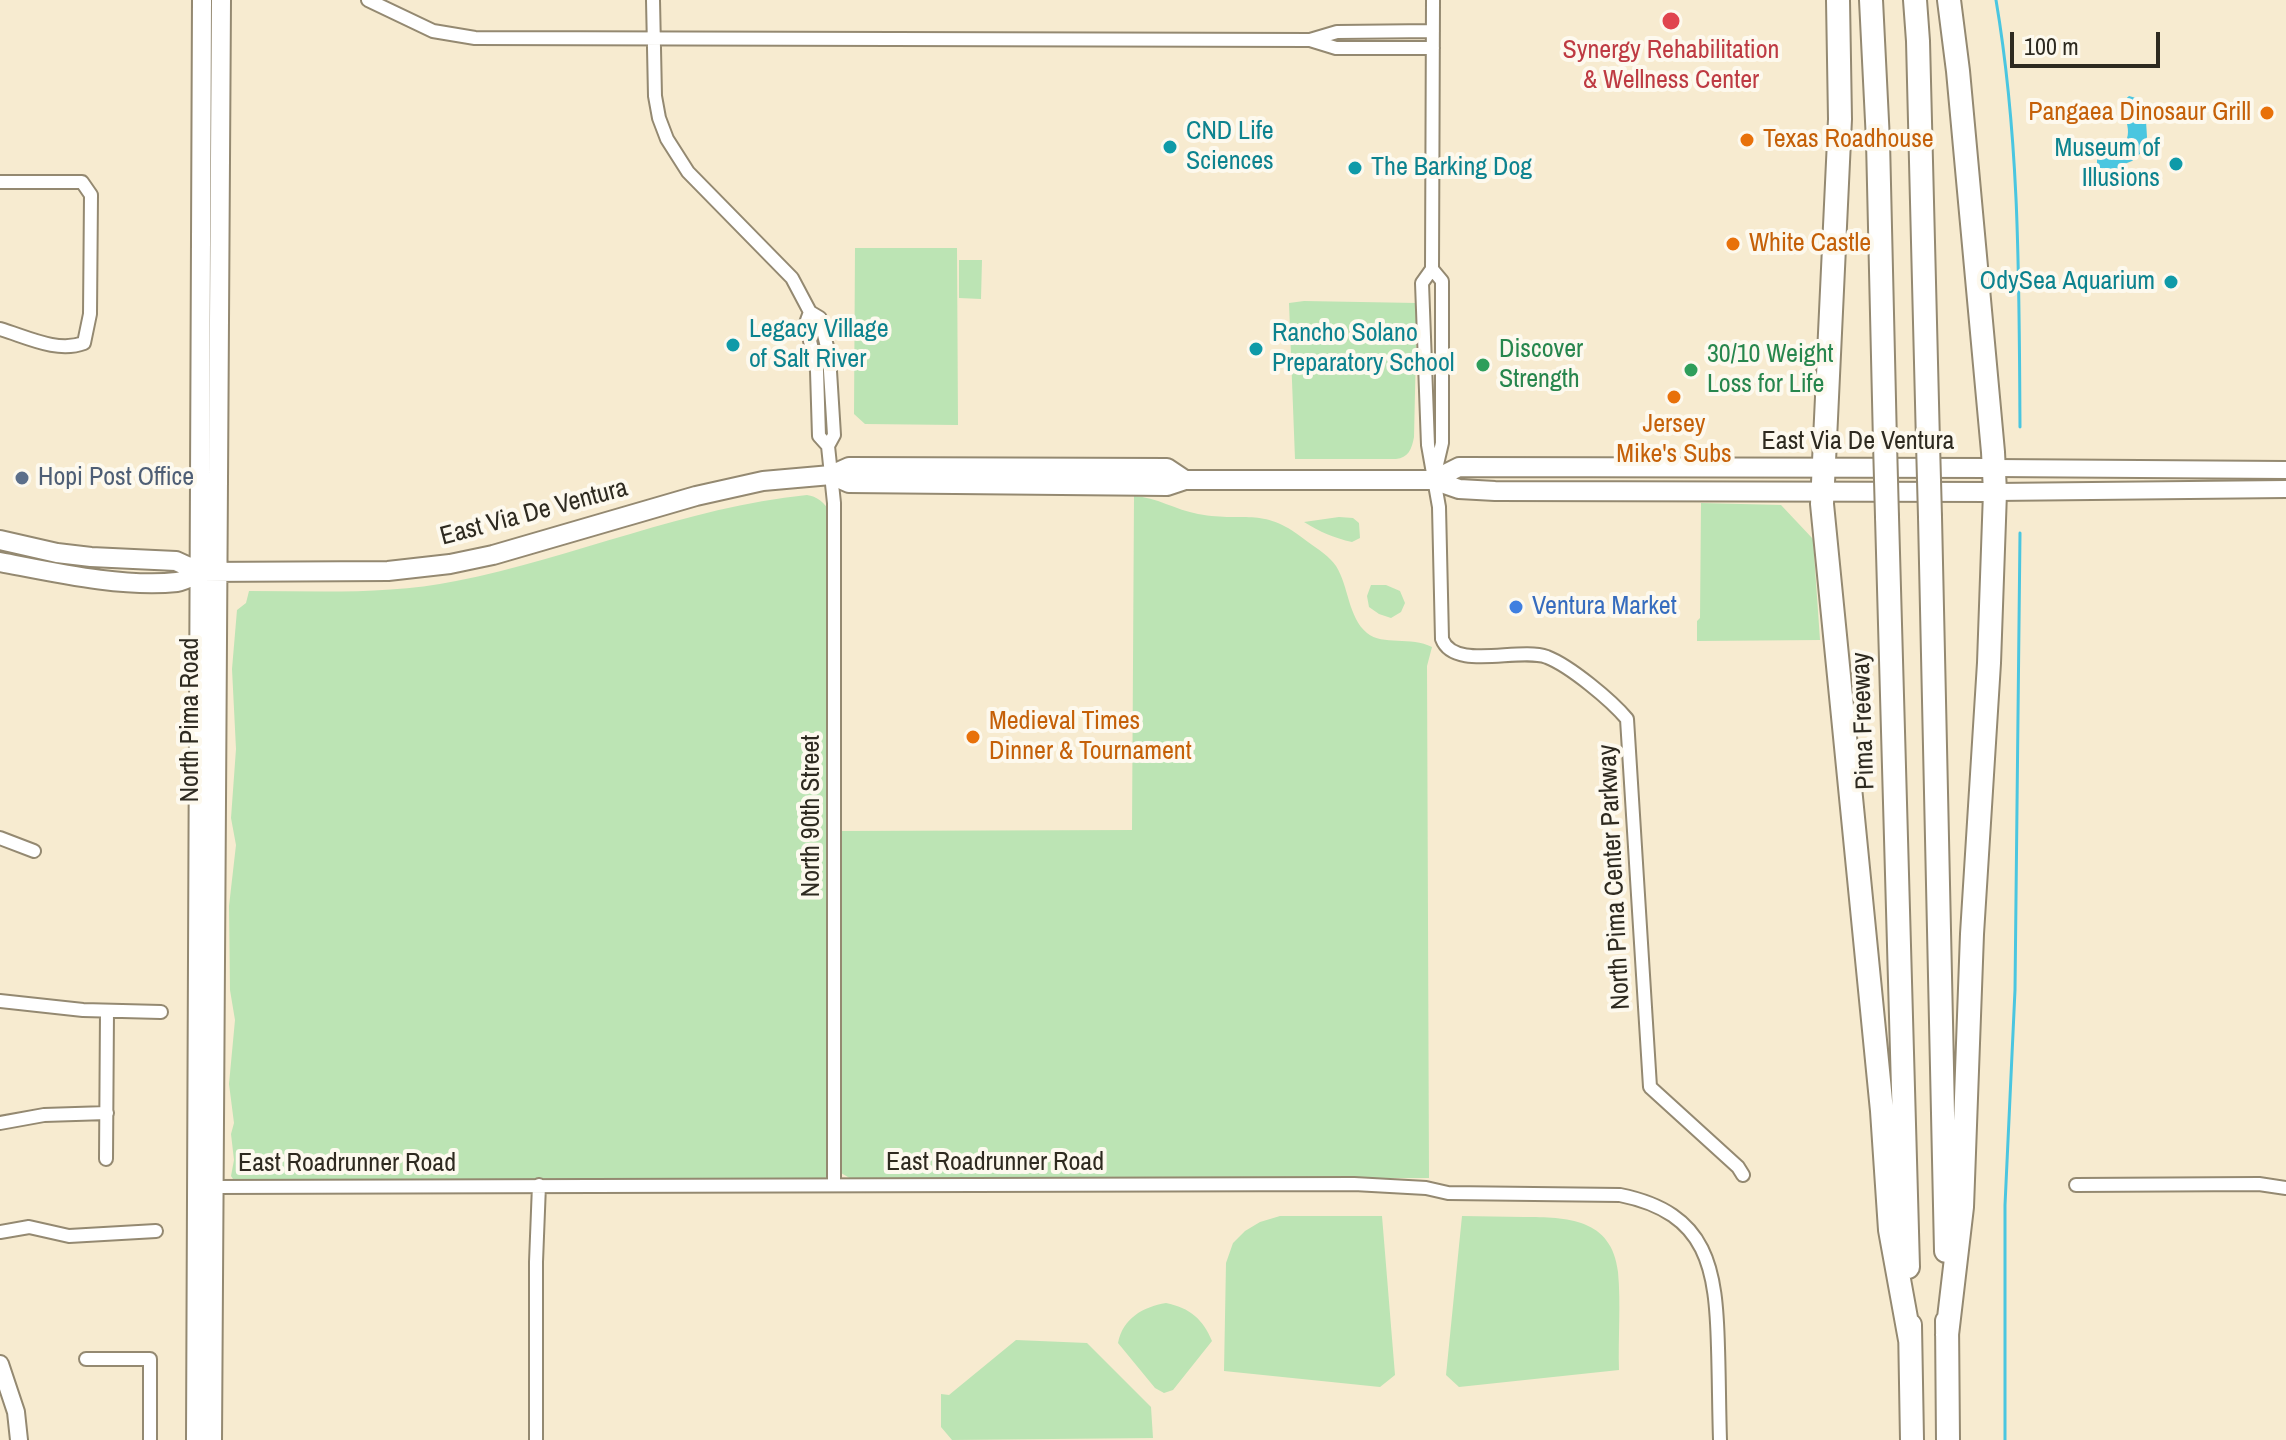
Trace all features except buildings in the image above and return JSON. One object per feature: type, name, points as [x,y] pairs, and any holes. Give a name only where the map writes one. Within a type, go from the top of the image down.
[{"type":"highway","points":[[1838,0],[1840,119],[1822,491],[1882,1111],[1890,1230],[1910,1340]]},
{"type":"highway","name":"Pima Freeway","points":[[1871,0],[1878,141],[1912,1440]]},
{"type":"highway","points":[[1915,0],[1930,517],[1948,1440]]},
{"type":"highway","points":[[1947,1335],[1962,1207],[1969,980],[1989,663],[1995,492],[1949,0]]},
{"type":"main road","name":"North Pima Road","points":[[196,1440],[202,0]]},
{"type":"main road","points":[[201,170],[210,130],[211,0]]},
{"type":"main road","name":"North Pima Road","points":[[212,1440],[221,0]]},
{"type":"main road","name":"East Via De Ventura","points":[[1433,480],[1459,467],[1994,468]]},
{"type":"main road","name":"East Via De Ventura","points":[[0,562],[59,574],[180,582],[200,572],[388,571],[432,567],[493,555],[696,496],[763,481],[831,475],[849,483],[989,486],[1167,486],[1185,480],[1433,480],[1459,489],[1509,491],[1995,492]]},
{"type":"main road","name":"East Via De Ventura","points":[[0,540],[57,553],[176,561],[200,572]]},
{"type":"street","points":[[368,0],[433,31],[462,37],[1310,40],[1336,48],[1433,40]]},
{"type":"street","name":"North 90th Street","points":[[653,0],[655,96],[659,118],[673,150],[688,172],[792,278],[810,312],[806,323],[817,371],[819,436],[828,446],[834,503],[834,1185]]},
{"type":"street","name":"North Pima Center Parkway","points":[[1433,0],[1432,269],[1422,283],[1428,445],[1439,507],[1441,632],[1445,647],[1457,656],[1523,654],[1543,656],[1560,663],[1627,719],[1650,1087],[1743,1175]]},
{"type":"street","points":[[0,182],[82,182],[91,195],[90,314],[84,343],[71,348],[57,347],[0,329]]},
{"type":"street","name":"North Pima Center Parkway","points":[[1432,269],[1442,281],[1442,443],[1433,480]]},
{"type":"street","name":"East Via De Ventura","points":[[1994,468],[2286,470]]},
{"type":"street","name":"East Via De Ventura","points":[[1995,492],[2286,489]]},
{"type":"street","points":[[0,838],[34,851]]},
{"type":"street","points":[[0,1001],[107,1011],[161,1012]]},
{"type":"street","points":[[106,1159],[107,1011]]},
{"type":"street","points":[[0,1123],[44,1115],[107,1113]]},
{"type":"street","name":"East Roadrunner Road","points":[[213,1187],[1354,1184],[1426,1188],[1448,1193],[1620,1195],[1669,1211],[1691,1232],[1708,1262],[1717,1301],[1720,1440]]},
{"type":"street","points":[[2076,1185],[2259,1184],[2286,1188]]},
{"type":"street","points":[[536,1440],[539,1185]]},
{"type":"street","points":[[0,1232],[29,1227],[84,1236],[156,1231]]},
{"type":"street","points":[[86,1359],[150,1359],[150,1440]]},
{"type":"street","points":[[0,1364],[16,1412],[19,1440]]},
{"type":"green space","points":[[855,248],[957,248],[958,425],[865,424],[854,414]]},
{"type":"green space","points":[[959,260],[982,260],[981,299],[959,298]]},
{"type":"green space","points":[[1289,303],[1417,303],[1414,437],[1411,449],[1404,457],[1295,459]]},
{"type":"green space","points":[[807,495],[820,500],[829,512],[827,1177],[235,1182],[231,1176],[234,1123],[229,1084],[235,1020],[230,990],[229,906],[236,845],[231,818],[236,749],[232,669],[237,610],[246,603],[249,591],[353,591],[456,581],[544,560],[718,510]]},
{"type":"green space","points":[[1134,496],[1198,514],[1266,519],[1279,523],[1316,547],[1333,563],[1356,619],[1367,633],[1381,639],[1432,647],[1427,666],[1429,1178],[853,1180],[841,1173],[840,831],[1132,830]]},
{"type":"green space","points":[[1701,503],[1781,505],[1813,539],[1820,640],[1697,641]]},
{"type":"green space","points":[[1353,518],[1359,523],[1360,538],[1352,542],[1345,540],[1304,522]]},
{"type":"green space","points":[[1371,585],[1386,585],[1400,591],[1405,603],[1401,612],[1391,618],[1369,607],[1367,596]]},
{"type":"green space","points":[[1280,1216],[1382,1216],[1395,1375],[1380,1387],[1224,1371],[1226,1263],[1233,1243],[1260,1222]]},
{"type":"green space","points":[[1462,1216],[1556,1218],[1584,1224],[1597,1231],[1614,1254],[1618,1272],[1619,1370],[1459,1387],[1446,1375]]},
{"type":"green space","points":[[1166,1303],[1195,1316],[1212,1341],[1173,1390],[1164,1393],[1155,1388],[1118,1343],[1124,1327],[1135,1315]]},
{"type":"green space","points":[[1016,1340],[1087,1343],[1151,1407],[1153,1438],[952,1440],[941,1427],[941,1394],[949,1395]]},
{"type":"water","points":[[2129,96],[2136,98],[2138,113],[2146,121],[2147,137],[2142,152],[2132,161],[2117,167],[2121,167],[2123,172],[2118,180],[2104,182],[2099,178],[2106,173],[2097,167],[2097,160],[2126,141],[2127,122],[2120,104]]},
{"type":"waterway","points":[[1996,0],[2014,160],[2020,427]]},
{"type":"waterway","points":[[2005,1440],[2005,1205],[2015,990],[2020,533]]},
{"type":"place","name":"Synergy Rehabilitation & Wellness Center","points":[[1671,21]]},
{"type":"place","name":"Pangaea Dinosaur Grill","points":[[2267,113]]},
{"type":"place","name":"Texas Roadhouse","points":[[1747,140]]},
{"type":"place","name":"CND Life Sciences","points":[[1170,147]]},
{"type":"place","name":"Museum of Illusions","points":[[2176,164]]},
{"type":"place","name":"The Barking Dog","points":[[1355,168]]},
{"type":"place","name":"White Castle","points":[[1733,244]]},
{"type":"place","name":"OdySea Aquarium","points":[[2171,282]]},
{"type":"place","name":"Legacy Village of Salt River","points":[[733,345]]},
{"type":"place","name":"Rancho Solano Preparatory School","points":[[1256,349]]},
{"type":"place","name":"Discover Strength","points":[[1483,365]]},
{"type":"place","name":"30/10 Weight Loss for Life","points":[[1691,370]]},
{"type":"place","name":"Jersey Mike's Subs","points":[[1674,397]]},
{"type":"place","name":"Hopi Post Office","points":[[22,478]]},
{"type":"place","name":"Ventura Market","points":[[1516,607]]},
{"type":"place","name":"Medieval Times Dinner & Tournament","points":[[973,737]]}]
